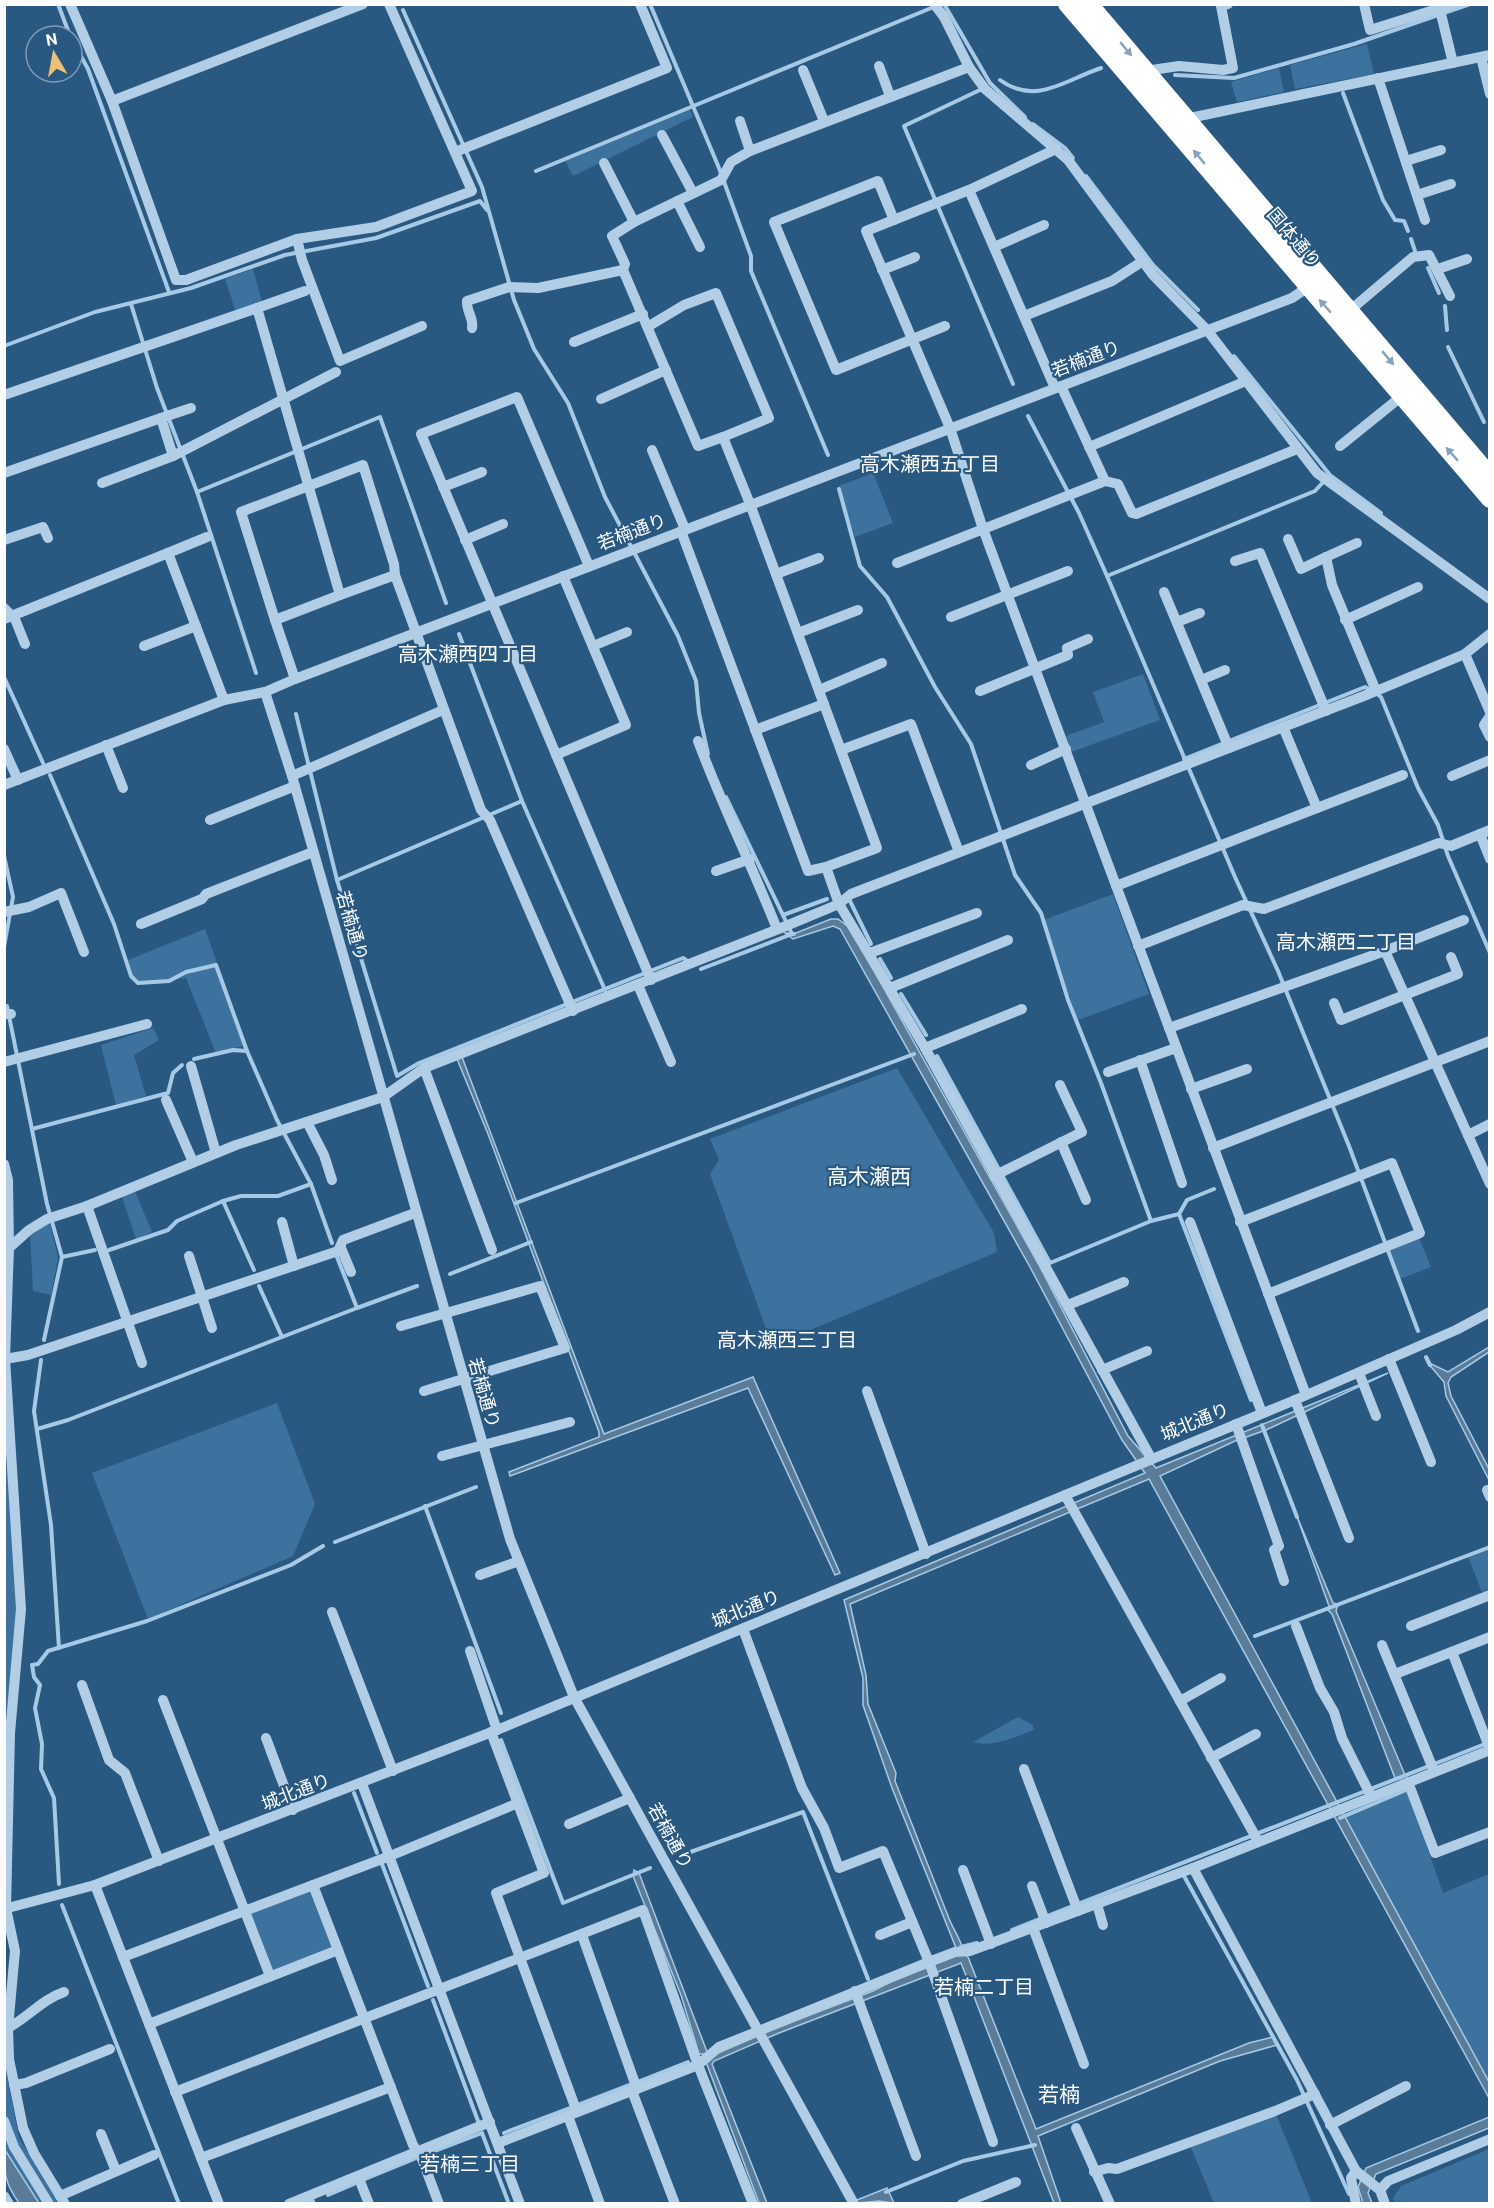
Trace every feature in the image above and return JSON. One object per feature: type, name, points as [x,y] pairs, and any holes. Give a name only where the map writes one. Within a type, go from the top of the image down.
[{"type":"highway","name":"国体通り","points":[[1067,4],[1313,282],[1348,312],[1490,476]]},
{"type":"highway","name":"国体通り","points":[[1089,4],[1185,119],[1402,396],[1490,499]]},
{"type":"street","points":[[70,4],[112,101],[176,280],[186,280],[298,242],[376,227],[472,191],[461,149],[389,4]]},
{"type":"street","points":[[112,101],[363,4]]},
{"type":"street","points":[[461,149],[667,68],[640,4]]},
{"type":"street","points":[[1145,71],[1179,66],[1222,70],[1233,68],[1221,6],[1228,4]]},
{"type":"street","points":[[1364,4],[1370,30],[1441,15],[1453,4]]},
{"type":"street","points":[[937,8],[969,67],[983,87],[1068,160],[1143,261],[1207,330],[1297,449],[1326,479],[1490,599]]},
{"type":"street","points":[[1441,15],[1453,63]]},
{"type":"street","points":[[1185,119],[1485,56],[1490,94]]},
{"type":"street","points":[[879,66],[890,96]]},
{"type":"street","points":[[649,326],[684,305],[716,293],[769,418],[698,446],[649,326],[623,270],[625,264],[612,236],[723,175],[731,162],[750,151],[969,67]]},
{"type":"street","points":[[803,70],[824,121]]},
{"type":"street","points":[[1378,78],[1425,220]]},
{"type":"street","points":[[740,122],[750,151]]},
{"type":"street","points":[[662,135],[693,193]]},
{"type":"street","points":[[1056,149],[969,190],[866,231],[950,428],[983,529],[1268,1294],[1300,1405],[1349,1538]]},
{"type":"street","points":[[1406,161],[1441,150]]},
{"type":"street","points":[[604,163],[634,222]]},
{"type":"street","points":[[894,220],[878,181],[774,222],[836,370],[945,326]]},
{"type":"street","points":[[1417,195],[1451,184]]},
{"type":"street","points":[[969,190],[1024,316],[1105,481]]},
{"type":"street","points":[[677,201],[700,247]]},
{"type":"street","points":[[994,247],[1044,225]]},
{"type":"street","points":[[298,242],[302,260],[340,361],[422,326]]},
{"type":"street","points":[[1348,312],[1413,256],[1429,255],[1450,296]]},
{"type":"street","points":[[882,270],[915,257]]},
{"type":"street","points":[[1438,269],[1467,259]]},
{"type":"street","points":[[1024,316],[1112,281],[1143,261]]},
{"type":"street","points":[[472,328],[473,322],[467,306],[468,301],[513,287],[538,288],[623,270]]},
{"type":"street","name":"若楠通り","points":[[852,2200],[574,1697],[519,1561],[482,1445],[293,781],[265,692],[491,603],[1292,298],[1313,282]]},
{"type":"street","points":[[4,395],[305,291]]},
{"type":"street","points":[[257,308],[340,595]]},
{"type":"street","points":[[574,342],[643,314]]},
{"type":"street","points":[[601,399],[666,370]]},
{"type":"street","points":[[102,483],[179,453],[336,372]]},
{"type":"street","points":[[1089,447],[1246,381]]},
{"type":"street","points":[[1340,446],[1402,396]]},
{"type":"street","points":[[589,566],[517,397],[421,434],[649,974]]},
{"type":"street","points":[[4,473],[191,408]]},
{"type":"street","points":[[166,417],[179,453]]},
{"type":"street","points":[[652,450],[808,871],[826,867],[877,848],[723,437]]},
{"type":"street","points":[[897,563],[1105,481],[1118,484],[1131,513],[1136,514],[1297,449]]},
{"type":"street","points":[[295,679],[241,512],[363,465],[414,633],[481,810],[490,820],[571,1006]]},
{"type":"street","points":[[443,487],[482,472]]},
{"type":"street","points":[[465,540],[503,524]]},
{"type":"street","points":[[4,540],[43,527],[48,538]]},
{"type":"street","points":[[25,644],[7,614],[207,537]]},
{"type":"street","points":[[1288,539],[1301,569],[1358,543]]},
{"type":"street","points":[[168,553],[224,700]]},
{"type":"street","points":[[1235,561],[1260,553],[1324,706]]},
{"type":"street","points":[[1326,557],[1332,585],[1373,693]]},
{"type":"street","points":[[776,574],[819,558]]},
{"type":"street","points":[[951,617],[1068,571]]},
{"type":"street","points":[[275,620],[395,575]]},
{"type":"street","points":[[556,755],[626,725],[563,576]]},
{"type":"street","points":[[1345,620],[1418,587]]},
{"type":"street","points":[[1164,592],[1227,744]]},
{"type":"street","points":[[798,633],[858,610]]},
{"type":"street","points":[[1177,622],[1200,613]]},
{"type":"street","points":[[144,646],[196,626]]},
{"type":"street","points":[[593,646],[627,632]]},
{"type":"street","points":[[9,1248],[29,1230],[51,1217],[87,1206],[193,1162],[215,1149],[383,1097],[424,1068],[571,1006],[638,985],[649,974],[783,927],[839,904],[851,894],[1187,764],[1227,744],[1283,727],[1324,706],[1373,693],[1465,654],[1490,634]]},
{"type":"street","points":[[980,691],[1068,655],[1067,648],[1088,639]]},
{"type":"street","points":[[1465,654],[1490,714],[1484,725],[1490,737]]},
{"type":"street","points":[[819,690],[882,663]]},
{"type":"street","points":[[1201,680],[1225,670]]},
{"type":"street","points":[[4,785],[224,700],[265,692]]},
{"type":"street","points":[[756,730],[824,704]]},
{"type":"street","points":[[210,820],[293,781],[307,769],[443,710]]},
{"type":"street","points":[[841,750],[911,724],[959,852]]},
{"type":"street","points":[[1283,727],[1317,808]]},
{"type":"street","points":[[698,741],[714,784],[783,927]]},
{"type":"street","points":[[106,745],[123,788]]},
{"type":"street","points":[[4,749],[18,780]]},
{"type":"street","points":[[1031,765],[1066,749]]},
{"type":"street","points":[[1452,776],[1490,760]]},
{"type":"street","points":[[1116,886],[1403,775]]},
{"type":"street","points":[[1138,946],[1248,906],[1264,909],[1439,843],[1451,846],[1484,832],[1490,860]]},
{"type":"street","points":[[141,924],[202,899],[206,894],[313,852]]},
{"type":"street","points":[[716,871],[750,859]]},
{"type":"street","points":[[826,867],[839,904],[926,1048],[994,1176],[1068,1305],[1151,1458]]},
{"type":"street","points":[[10,911],[29,907],[61,893],[84,952]]},
{"type":"street","points":[[870,953],[977,913]]},
{"type":"street","points":[[1168,1028],[1283,986],[1301,983],[1464,920]]},
{"type":"street","points":[[891,988],[1008,940]]},
{"type":"street","points":[[1385,951],[1490,1184]]},
{"type":"street","points":[[1334,1003],[1341,1020],[1405,996],[1458,975],[1451,957]]},
{"type":"street","points":[[638,985],[671,1062]]},
{"type":"street","points":[[926,1048],[1022,1009]]},
{"type":"street","points":[[13,1060],[147,1024]]},
{"type":"street","points":[[1213,1148],[1490,1041]]},
{"type":"street","points":[[1108,1072],[1176,1048]]},
{"type":"street","points":[[1140,1060],[1182,1183]]},
{"type":"street","points":[[191,1066],[215,1149]]},
{"type":"street","points":[[424,1068],[492,1250]]},
{"type":"street","points":[[1191,1089],[1247,1069]]},
{"type":"street","points":[[994,1176],[1082,1132],[1060,1085]]},
{"type":"street","points":[[166,1100],[193,1162]]},
{"type":"street","points":[[307,1122],[324,1155],[332,1180]]},
{"type":"street","points":[[1468,1135],[1490,1124]]},
{"type":"street","points":[[1061,1142],[1086,1200]]},
{"type":"street","points":[[1240,1222],[1392,1163],[1408,1198],[1420,1233],[1268,1294]]},
{"type":"street","points":[[4,1164],[8,1180],[9,1248],[5,1359],[21,1609],[10,1733],[5,1909],[15,1952],[8,2028],[11,2083],[23,2128],[34,2153],[63,2200],[116,2171],[154,2155]]},
{"type":"street","points":[[87,1206],[142,1363]]},
{"type":"street","points":[[351,1272],[341,1248],[343,1240],[415,1213]]},
{"type":"street","points":[[282,1222],[294,1266]]},
{"type":"street","points":[[1190,1222],[1262,1413]]},
{"type":"street","points":[[5,1359],[28,1355],[294,1266],[341,1248]]},
{"type":"street","points":[[189,1256],[212,1328]]},
{"type":"street","points":[[1068,1305],[1124,1282]]},
{"type":"street","points":[[401,1326],[540,1286],[565,1348],[424,1391]]},
{"type":"street","name":"城北通り","points":[[5,1909],[95,1885],[362,1784],[494,1731],[926,1554],[1067,1499],[1151,1458],[1237,1428],[1262,1413],[1300,1405],[1362,1380],[1389,1359],[1490,1312]]},
{"type":"street","points":[[1102,1370],[1147,1351]]},
{"type":"street","points":[[1389,1359],[1431,1462]]},
{"type":"street","points":[[1362,1380],[1376,1416]]},
{"type":"street","points":[[867,1391],[926,1554]]},
{"type":"street","points":[[442,1456],[570,1422]]},
{"type":"street","points":[[1237,1428],[1279,1546],[1274,1550],[1284,1581]]},
{"type":"street","points":[[1067,1499],[1256,1837]]},
{"type":"street","points":[[480,1575],[519,1561]]},
{"type":"street","points":[[1411,1626],[1490,1595]]},
{"type":"street","points":[[332,1612],[393,1771]]},
{"type":"street","points":[[1296,1626],[1320,1688],[1334,1712],[1342,1738],[1371,1796]]},
{"type":"street","points":[[743,1629],[802,1788],[824,1828],[839,1868],[884,1851],[929,1962],[993,2142]]},
{"type":"street","points":[[1395,1674],[1490,1637]]},
{"type":"street","points":[[1382,1645],[1432,1766]]},
{"type":"street","points":[[470,1651],[494,1731],[544,1873],[496,1893],[572,2114],[600,2204]]},
{"type":"street","points":[[498,2143],[634,2090],[703,2059],[759,2030],[855,1991],[955,1952],[970,1951],[989,1939],[1033,1928],[1044,1918],[1076,1906],[1096,1904],[1193,1868],[1256,1837],[1342,1808],[1402,1784],[1432,1766],[1488,1746],[1452,1652]]},
{"type":"street","points":[[1180,1701],[1221,1678]]},
{"type":"street","points":[[82,1685],[109,1761],[125,1773],[159,1861]]},
{"type":"street","points":[[163,1700],[270,1976]]},
{"type":"street","points":[[1212,1758],[1256,1734]]},
{"type":"street","points":[[266,1738],[294,1810]]},
{"type":"street","points":[[1024,1769],[1076,1906]]},
{"type":"street","points":[[362,1784],[520,2204]]},
{"type":"street","points":[[1402,1784],[1436,1853],[1490,1832]]},
{"type":"street","points":[[569,1824],[630,1798]]},
{"type":"street","points":[[123,1957],[390,1856],[518,1803]]},
{"type":"street","points":[[1193,1868],[1308,2097],[1330,2125],[1356,2171],[1380,2190],[1385,2204]]},
{"type":"street","points":[[963,1870],[989,1939]]},
{"type":"street","points":[[95,1885],[219,2204]]},
{"type":"street","points":[[313,1885],[439,2204]]},
{"type":"street","points":[[1032,1886],[1044,1918]]},
{"type":"street","points":[[1096,1904],[1104,1925]]},
{"type":"street","points":[[175,2092],[643,1910],[703,2059],[753,2204]]},
{"type":"street","points":[[880,1935],[912,1922]]},
{"type":"street","points":[[1033,1928],[1084,2064]]},
{"type":"street","points":[[582,1935],[675,2204]]},
{"type":"street","points":[[148,2024],[338,1950]]},
{"type":"street","points":[[855,1991],[916,2156]]},
{"type":"street","points":[[8,2028],[21,2021],[47,1998],[64,1992]]},
{"type":"street","points":[[11,2083],[26,2083],[110,2049]]},
{"type":"street","points":[[201,2158],[391,2086]]},
{"type":"street","points":[[1330,2125],[1406,2086]]},
{"type":"street","points":[[1094,2172],[1108,2168],[1117,2169],[1308,2097]]},
{"type":"street","points":[[20,2115],[4,2121],[14,2147],[49,2204]]},
{"type":"street","points":[[289,2204],[490,2122]]},
{"type":"street","points":[[1076,2128],[1110,2204]]},
{"type":"street","points":[[101,2134],[116,2171]]},
{"type":"street","points":[[1380,2190],[1388,2181],[1490,2139]]},
{"type":"street","points":[[1356,2171],[1351,2178],[1356,2204]]},
{"type":"street","points":[[358,2176],[369,2204]]},
{"type":"street","points":[[962,2204],[1016,2182]]},
{"type":"street","points":[[318,2191],[323,2204]]},
{"type":"street","points":[[4,2196],[9,2204]]},
{"type":"shaded area","points":[[1367,44],[1374,74],[1295,89],[1290,65]]},
{"type":"shaded area","points":[[1279,68],[1284,92],[1237,102],[1231,82]]},
{"type":"shaded area","points":[[690,110],[693,117],[573,176],[565,161]]},
{"type":"shaded area","points":[[253,269],[262,302],[236,312],[225,279]]},
{"type":"shaded area","points":[[873,473],[893,523],[855,537],[839,486]]},
{"type":"shaded area","points":[[1143,674],[1160,720],[1071,752],[1066,736],[1104,722],[1093,692]]},
{"type":"shaded area","points":[[1113,894],[1149,994],[1078,1020],[1041,921]]},
{"type":"shaded area","points":[[831,919],[838,919],[850,928],[1040,1267],[1128,1436],[1156,1468],[1388,1373],[1160,1476],[1489,2082],[1489,2098],[1149,1479],[850,1604],[866,1675],[868,1704],[896,1773],[895,1781],[941,1899],[964,1954],[968,1957],[1036,2129],[1249,2043],[1273,2037],[1277,2045],[1220,2061],[1038,2136],[1061,2203],[1054,2203],[961,1963],[779,2033],[714,2061],[712,2064],[767,2203],[759,2203],[703,2054],[699,2054],[681,1995],[633,1876],[634,1870],[639,1873],[709,2057],[778,2027],[873,1991],[956,1948],[892,1788],[863,1705],[863,1678],[844,1600],[1145,1473],[1122,1440],[1030,1267],[840,929],[833,926],[793,939],[785,933],[796,933]]},
{"type":"shaded area","points":[[205,929],[246,1045],[216,1053],[186,978],[141,982],[131,973],[128,960]]},
{"type":"shaded area","points":[[153,1028],[159,1040],[134,1055],[146,1096],[116,1105],[101,1045]]},
{"type":"shaded area","points":[[462,1057],[604,1434],[753,1377],[840,1573],[835,1575],[748,1388],[510,1476],[509,1472],[599,1437],[599,1432],[488,1134],[457,1059]]},
{"type":"shaded area","points":[[897,1068],[994,1233],[997,1252],[796,1336],[767,1331],[710,1174],[719,1160],[710,1139]]},
{"type":"shaded area","points":[[135,1191],[152,1232],[136,1239],[122,1197]]},
{"type":"shaded area","points":[[50,1223],[58,1258],[51,1295],[33,1291],[30,1233]]},
{"type":"shaded area","points":[[1419,1238],[1431,1267],[1400,1279],[1389,1250]]},
{"type":"shaded area","points":[[1489,1347],[1489,1352],[1451,1377],[1448,1383],[1451,1396],[1489,1469],[1489,1480],[1446,1396],[1444,1382],[1427,1362],[1448,1372]]},
{"type":"shaded area","points":[[277,1403],[315,1504],[293,1556],[148,1619],[92,1473]]},
{"type":"shaded area","points":[[5,1455],[13,1524],[17,1609],[5,1730]]},
{"type":"shaded area","points":[[1296,1514],[1333,1603],[1338,1604],[1336,1611],[1405,1775],[1401,1779],[1395,1778],[1332,1614],[1328,1610],[1329,1606]]},
{"type":"shaded area","points":[[1489,1545],[1489,1589],[1482,1592],[1467,1554]]},
{"type":"shaded area","points":[[1018,1717],[1033,1725],[1034,1730],[997,1743],[973,1742]]},
{"type":"shaded area","points":[[1406,1787],[1443,1893],[1489,1874],[1489,2082],[1342,1813]]},
{"type":"shaded area","points":[[310,1889],[332,1948],[272,1971],[249,1912]]},
{"type":"shaded area","points":[[4,2061],[19,2138],[60,2203],[39,2203],[5,2150]]},
{"type":"shaded area","points":[[1276,2114],[1312,2203],[1214,2203],[1190,2145]]},
{"type":"shaded area","points":[[1489,2117],[1489,2128],[1376,2174],[1368,2193],[1372,2203],[1363,2203],[1358,2187],[1366,2168]]},
{"type":"shaded area","points":[[1489,2149],[1489,2203],[1394,2203],[1393,2198],[1401,2186]]},
{"type":"shaded area","points":[[5,2150],[39,2203],[19,2203],[14,2196],[6,2178]]},
{"type":"shaded area","points":[[887,2188],[894,2203],[879,2201],[847,2204]]},
{"type":"waterway","points":[[58,4],[66,24]]},
{"type":"waterway","points":[[650,4],[719,168],[751,256],[751,271],[828,455]]},
{"type":"waterway","points":[[944,4],[990,83],[1025,117]]},
{"type":"waterway","points":[[1175,75],[1234,78],[1354,44],[1470,4]]},
{"type":"waterway","points":[[536,171],[936,6]]},
{"type":"waterway","points":[[403,10],[482,187],[514,300],[534,349],[568,403],[605,497],[678,636],[696,681],[699,713],[708,754]]},
{"type":"waterway","points":[[84,62],[169,292]]},
{"type":"waterway","points":[[1000,80],[1026,91],[1038,91],[1063,84],[1101,68]]},
{"type":"waterway","points":[[982,89],[904,126],[1013,384]]},
{"type":"waterway","points":[[1343,93],[1383,200],[1395,220],[1404,221],[1408,231]]},
{"type":"waterway","points":[[1033,124],[1065,148],[1073,158]]},
{"type":"waterway","points":[[1086,176],[1153,265],[1198,310]]},
{"type":"waterway","points":[[4,346],[95,312],[191,288],[285,255],[376,238],[480,201],[487,210]]},
{"type":"waterway","points":[[1411,239],[1415,251]]},
{"type":"waterway","points":[[1428,268],[1439,293]]},
{"type":"waterway","points":[[131,304],[157,388],[197,492],[256,673]]},
{"type":"waterway","points":[[1445,306],[1447,330]]},
{"type":"waterway","points":[[1448,347],[1484,422]]},
{"type":"waterway","points":[[1234,356],[1330,475],[1381,513]]},
{"type":"waterway","points":[[1028,416],[1079,513],[1235,877],[1278,971],[1349,1146],[1418,1331]]},
{"type":"waterway","points":[[197,492],[380,417],[446,603]]},
{"type":"waterway","points":[[1107,576],[1315,491],[1325,480]]},
{"type":"waterway","points":[[839,489],[860,566],[887,597],[935,687],[971,744],[1015,875],[1041,913],[1068,1000],[1151,1221]]},
{"type":"waterway","points":[[459,634],[522,801],[605,990]]},
{"type":"waterway","points":[[4,677],[43,763]]},
{"type":"waterway","points":[[1184,759],[1365,687],[1370,690]]},
{"type":"waterway","points":[[1377,694],[1381,697],[1418,788],[1438,825],[1448,856],[1490,953]]},
{"type":"waterway","points":[[296,714],[337,880],[397,1076],[419,1063],[683,958],[686,960]]},
{"type":"waterway","points":[[50,775],[114,924],[131,976],[138,983],[169,981],[186,972],[216,965],[247,1051],[277,1120],[311,1184],[332,1243]]},
{"type":"waterway","points":[[726,797],[794,934]]},
{"type":"waterway","points":[[337,880],[522,801]]},
{"type":"waterway","points":[[4,856],[13,897],[4,947]]},
{"type":"waterway","points":[[783,915],[827,899]]},
{"type":"waterway","points":[[850,901],[871,944]]},
{"type":"waterway","points":[[701,969],[792,934]]},
{"type":"waterway","points":[[880,959],[891,978]]},
{"type":"waterway","points":[[901,994],[926,1035]]},
{"type":"waterway","points":[[4,1006],[7,1006],[47,1204],[62,1257],[44,1340]]},
{"type":"waterway","points":[[194,1059],[233,1050],[247,1051]]},
{"type":"waterway","points":[[516,1203],[914,1054]]},
{"type":"waterway","points":[[937,1056],[1050,1263],[1151,1221],[1179,1214],[1187,1200],[1214,1189]]},
{"type":"waterway","points":[[32,1129],[168,1093],[173,1073],[182,1065]]},
{"type":"waterway","points":[[109,1250],[168,1230],[177,1221],[223,1201],[241,1196],[278,1196],[311,1184]]},
{"type":"waterway","points":[[223,1201],[254,1270]]},
{"type":"waterway","points":[[1179,1214],[1251,1400]]},
{"type":"waterway","points":[[450,1274],[531,1242]]},
{"type":"waterway","points":[[62,1257],[95,1250]]},
{"type":"waterway","points":[[337,1257],[357,1308],[417,1286]]},
{"type":"waterway","points":[[259,1286],[282,1337],[357,1308]]},
{"type":"waterway","points":[[37,1429],[68,1420],[282,1337]]},
{"type":"waterway","points":[[1426,1357],[1430,1365]]},
{"type":"waterway","points":[[41,1360],[34,1411],[51,1525],[59,1648]]},
{"type":"waterway","points":[[1262,1425],[1297,1517]]},
{"type":"waterway","points":[[335,1542],[476,1487]]},
{"type":"waterway","points":[[425,1506],[501,1713]]},
{"type":"waterway","points":[[59,1884],[54,1798],[41,1769],[42,1744],[35,1708],[40,1685],[34,1677],[32,1665],[38,1664],[48,1651],[147,1621],[291,1565],[323,1546]]},
{"type":"waterway","points":[[1255,1636],[1490,1547]]},
{"type":"waterway","points":[[501,1740],[563,1903],[650,1868]]},
{"type":"waterway","points":[[1012,1930],[1485,1744]]},
{"type":"waterway","points":[[1340,1818],[1406,1790],[1404,1786]]},
{"type":"waterway","points":[[354,1793],[377,1853]]},
{"type":"waterway","points":[[682,1855],[803,1812],[868,1979]]},
{"type":"waterway","points":[[382,1864],[428,1986]]},
{"type":"waterway","points":[[1184,1876],[1297,2080],[1349,2194]]},
{"type":"waterway","points":[[62,1905],[179,2204]]},
{"type":"waterway","points":[[961,1947],[977,1943]]},
{"type":"waterway","points":[[433,2000],[478,2121]]},
{"type":"waterway","points":[[640,2081],[688,2062]]},
{"type":"waterway","points":[[580,2104],[629,2085]]},
{"type":"waterway","points":[[504,2133],[570,2108]]},
{"type":"waterway","points":[[427,2154],[482,2133],[509,2204]]},
{"type":"waterway","points":[[886,2192],[963,2161],[1035,2145]]},
{"type":"waterway","points":[[365,2179],[414,2159]]},
{"type":"waterway","points":[[328,2195],[354,2184]]},
{"type":"waterway","points":[[307,2204],[313,2201]]},
{"type":"district","name":"高木瀬西五丁目","points":[[930,464]]},
{"type":"district","name":"高木瀬西四丁目","points":[[468,654]]},
{"type":"district","name":"高木瀬西二丁目","points":[[1346,942]]},
{"type":"district","name":"高木瀬西","points":[[869,1177]]},
{"type":"district","name":"高木瀬西三丁目","points":[[787,1340]]},
{"type":"district","name":"若楠二丁目","points":[[984,1987]]},
{"type":"district","name":"若楠","points":[[1059,2095]]},
{"type":"district","name":"若楠三丁目","points":[[470,2164]]}]
